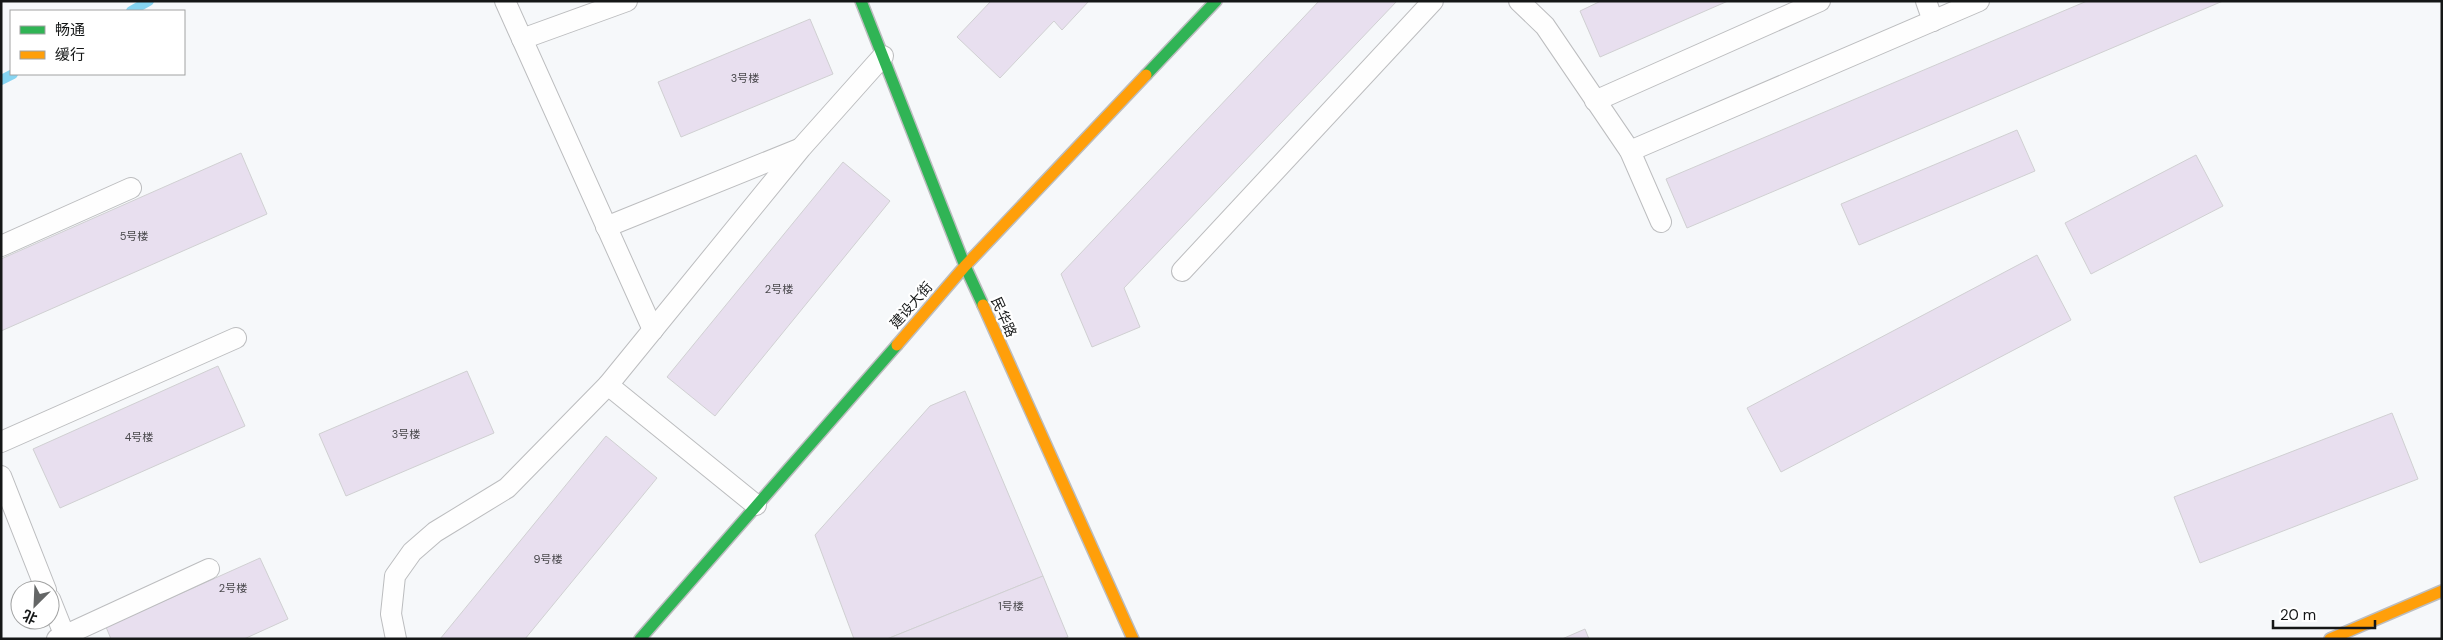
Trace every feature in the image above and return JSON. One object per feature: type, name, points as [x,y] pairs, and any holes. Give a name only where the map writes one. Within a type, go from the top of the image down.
[{"type":"street","name":"民华路","points":[[861,1],[965,266],[1133,639]]},
{"type":"street","name":"建设大街","points":[[640,639],[965,266],[1216,1]]},
{"type":"street","points":[[2330,639],[2442,591]]},
{"type":"lane","points":[[505,1],[653,330]]},
{"type":"lane","points":[[522,39],[626,1]]},
{"type":"lane","points":[[1182,271],[1433,1]]},
{"type":"lane","points":[[1519,1],[1545,26],[1630,151],[1661,222]]},
{"type":"lane","points":[[1595,101],[1820,1]]},
{"type":"lane","points":[[1926,1],[1933,21]]},
{"type":"lane","points":[[1630,151],[1979,1]]},
{"type":"lane","points":[[396,639],[391,614],[395,576],[412,552],[435,532],[507,488],[608,385],[801,148],[883,56]]},
{"type":"lane","points":[[606,227],[801,148]]},
{"type":"lane","points":[[1,246],[131,188]]},
{"type":"lane","points":[[1,442],[236,338]]},
{"type":"lane","points":[[608,385],[756,505]]},
{"type":"lane","points":[[1,476],[42,580]]},
{"type":"lane","points":[[62,638],[209,569]]},
{"type":"building","points":[[991,1],[1089,1],[1062,30],[1054,21],[1000,78],[957,37]]},
{"type":"building","points":[[1319,1],[1397,1],[1124,288],[1140,327],[1092,347],[1061,274]]},
{"type":"building","points":[[1601,1],[1728,1],[1600,57],[1580,11]]},
{"type":"building","points":[[2087,1],[2223,1],[1687,228],[1666,179]]},
{"type":"building","points":[[810,19],[833,74],[681,137],[658,82]]},
{"type":"building","points":[[2017,130],[2035,171],[1859,245],[1841,204]]},
{"type":"building","points":[[241,153],[267,214],[1,331],[1,259]]},
{"type":"building","points":[[2196,155],[2223,206],[2091,274],[2065,223]]},
{"type":"building","points":[[843,162],[890,201],[715,416],[667,377]]},
{"type":"building","points":[[2037,255],[2071,320],[1781,472],[1747,408]]},
{"type":"building","points":[[218,366],[245,426],[60,508],[33,449]]},
{"type":"building","points":[[467,371],[494,433],[346,496],[319,434]]},
{"type":"building","points":[[965,391],[1043,576],[887,639],[854,639],[815,535],[930,406]]},
{"type":"building","points":[[2392,413],[2418,479],[2200,563],[2174,497]]},
{"type":"building","points":[[606,436],[657,478],[525,639],[440,639]]},
{"type":"building","points":[[260,558],[288,619],[244,639],[111,639],[106,627]]},
{"type":"building","points":[[1043,576],[1068,637],[1063,639],[887,639]]},
{"type":"building","points":[[1585,629],[1589,639],[1562,639]]},
{"type":"waterway","points":[[133,10],[149,1]]},
{"type":"waterway","points":[[1,80],[11,75]]},
{"type":"traffic: fast","points":[[861,1],[965,266],[983,305]]},
{"type":"traffic: fast","points":[[1146,75],[1216,1]]},
{"type":"traffic: fast","points":[[640,639],[897,345]]},
{"type":"traffic: slow","points":[[897,345],[965,266],[1146,75]]},
{"type":"traffic: slow","points":[[983,305],[1133,639]]},
{"type":"traffic: slow","points":[[2330,639],[2442,591]]}]
